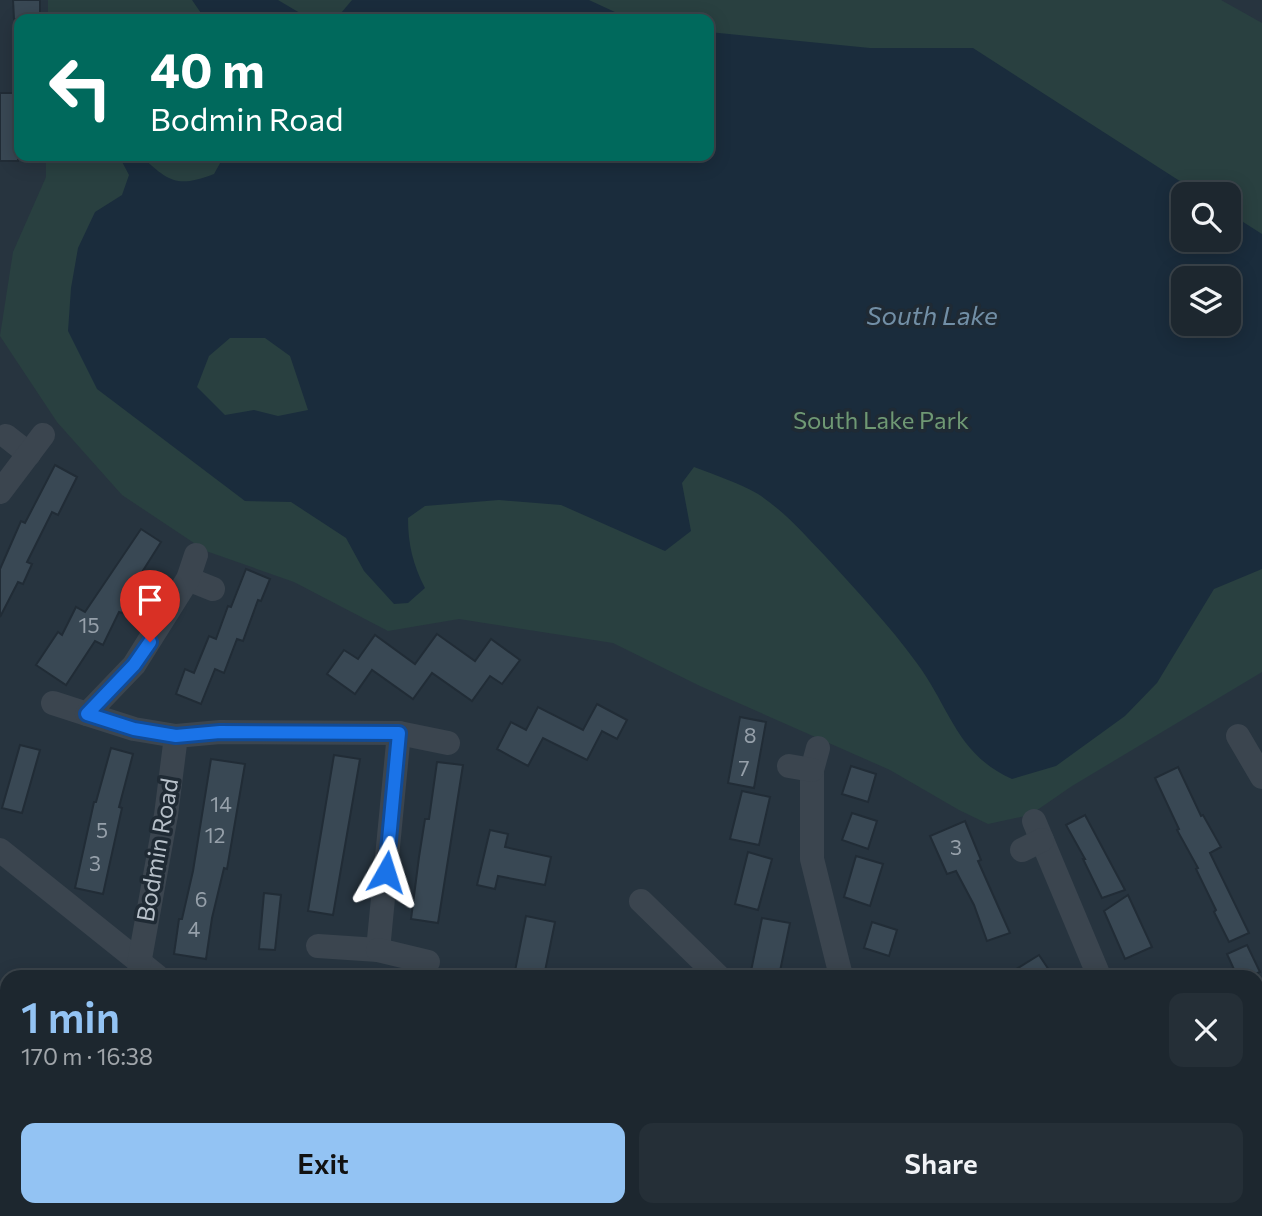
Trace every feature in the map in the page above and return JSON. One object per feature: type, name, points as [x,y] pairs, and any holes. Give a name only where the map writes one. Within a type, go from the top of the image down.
[{"type":"street","points":[[0,492],[36,445],[6,436]]},
{"type":"street","points":[[87,714],[134,665],[188,579],[196,555]]},
{"type":"street","points":[[188,579],[213,589]]},
{"type":"street","points":[[53,703],[134,729],[176,736],[233,732],[399,733],[448,743]]},
{"type":"street","points":[[378,950],[399,733]]},
{"type":"street","name":"Bodmin Road","points":[[148,970],[176,736]]},
{"type":"street","points":[[807,761],[812,859],[840,970]]},
{"type":"street","points":[[1033,837],[1096,970]]},
{"type":"street","points":[[0,850],[148,970]]},
{"type":"street","points":[[641,901],[712,970]]},
{"type":"street","points":[[318,946],[378,950],[428,962]]},
{"type":"green space","name":"South Lake","points":[[48,0],[1221,0],[1262,23],[1262,672],[1072,786],[1030,815],[988,824],[890,770],[700,686],[613,643],[459,619],[388,631],[294,582],[206,551],[122,495],[57,422],[0,336],[13,252],[46,177],[46,161],[714,161],[714,14],[48,14]]},
{"type":"water","points":[[192,0],[278,0],[302,14],[202,14]]},
{"type":"water","points":[[352,0],[589,0],[619,14],[340,14]]},
{"type":"water","name":"South Lake","points":[[714,32],[870,48],[973,48],[1181,182],[1171,182],[1171,252],[1241,252],[1241,221],[1262,234],[1262,569],[1214,589],[1157,683],[1125,716],[1056,766],[1012,779],[993,769],[966,743],[928,679],[895,635],[785,515],[758,494],[694,467],[682,483],[691,531],[665,551],[561,505],[499,500],[425,506],[408,518],[412,554],[425,588],[408,603],[394,604],[364,571],[346,538],[291,502],[245,501],[97,389],[68,331],[71,288],[78,248],[95,212],[122,195],[129,175],[122,161],[147,161],[174,180],[191,181],[214,174],[221,161],[714,161]],"holes":[[[230,338],[265,338],[290,356],[308,410],[278,416],[254,410],[225,415],[197,387],[209,356]]]},
{"type":"building","points":[[13,0],[40,0],[40,14],[14,14],[14,19]]},
{"type":"building","points":[[0,93],[14,93],[14,161],[0,161]]},
{"type":"building","points":[[55,465],[77,477],[58,515],[52,512],[27,562],[32,564],[23,584],[18,582],[0,617],[0,569],[21,521],[25,523]]},
{"type":"building","points":[[141,529],[161,542],[132,588],[137,592],[122,613],[119,612],[103,645],[95,641],[66,685],[36,665],[58,632],[62,635],[76,607],[85,612]]},
{"type":"building","points":[[246,569],[270,579],[261,601],[258,600],[243,641],[237,639],[224,673],[215,669],[201,704],[176,694],[185,669],[194,673],[209,636],[216,639]]},
{"type":"building","points":[[437,634],[475,661],[491,639],[520,660],[502,684],[490,676],[472,701],[432,673],[413,699],[372,670],[355,694],[327,674],[344,650],[358,659],[375,635],[415,664]]},
{"type":"building","points":[[597,704],[627,720],[617,739],[602,731],[587,760],[543,738],[528,766],[497,749],[511,722],[526,730],[538,707],[583,730]]},
{"type":"building","points":[[740,717],[766,722],[754,788],[728,783]]},
{"type":"building","points":[[20,745],[40,750],[22,813],[2,808]]},
{"type":"building","points":[[111,748],[133,754],[119,807],[122,808],[103,894],[75,888],[94,802]]},
{"type":"building","points":[[334,755],[360,759],[333,915],[308,911]]},
{"type":"building","points":[[211,759],[245,764],[227,869],[224,868],[212,918],[206,959],[174,954],[179,919],[182,919],[193,871]]},
{"type":"building","points":[[437,762],[463,765],[438,923],[411,919],[425,819],[429,819]]},
{"type":"building","points":[[851,766],[876,774],[868,802],[842,794]]},
{"type":"building","points":[[1178,767],[1201,816],[1203,815],[1221,847],[1210,853],[1249,933],[1229,942],[1214,912],[1216,910],[1196,869],[1198,868],[1177,830],[1179,829],[1155,778]]},
{"type":"building","points":[[742,791],[770,797],[759,845],[730,839]]},
{"type":"building","points":[[852,813],[877,821],[868,849],[842,840]]},
{"type":"building","points":[[1085,815],[1125,890],[1102,898],[1066,825]]},
{"type":"building","points":[[965,821],[981,860],[978,861],[1010,933],[987,941],[974,905],[956,871],[947,874],[930,836]]},
{"type":"building","points":[[490,830],[508,834],[505,847],[551,857],[545,885],[498,876],[495,889],[477,885]]},
{"type":"building","points":[[748,852],[772,859],[758,910],[735,904]]},
{"type":"building","points":[[856,856],[883,864],[870,906],[844,897]]},
{"type":"building","points":[[264,893],[281,895],[275,950],[259,949]]},
{"type":"building","points":[[1128,895],[1152,947],[1125,959],[1104,911]]},
{"type":"building","points":[[526,916],[555,922],[545,970],[515,970]]},
{"type":"building","points":[[762,918],[790,923],[780,970],[751,970]]},
{"type":"building","points":[[872,922],[897,930],[889,956],[864,948]]},
{"type":"building","points":[[1247,945],[1259,970],[1234,970],[1227,954]]},
{"type":"building","points":[[1039,955],[1049,970],[1015,970]]},
{"type":"route","points":[[150,642],[134,665],[87,714],[134,729],[176,736],[220,732],[399,733],[386,872]]},
{"type":"park label","name":"South Lake Park","points":[[881,421]]}]
